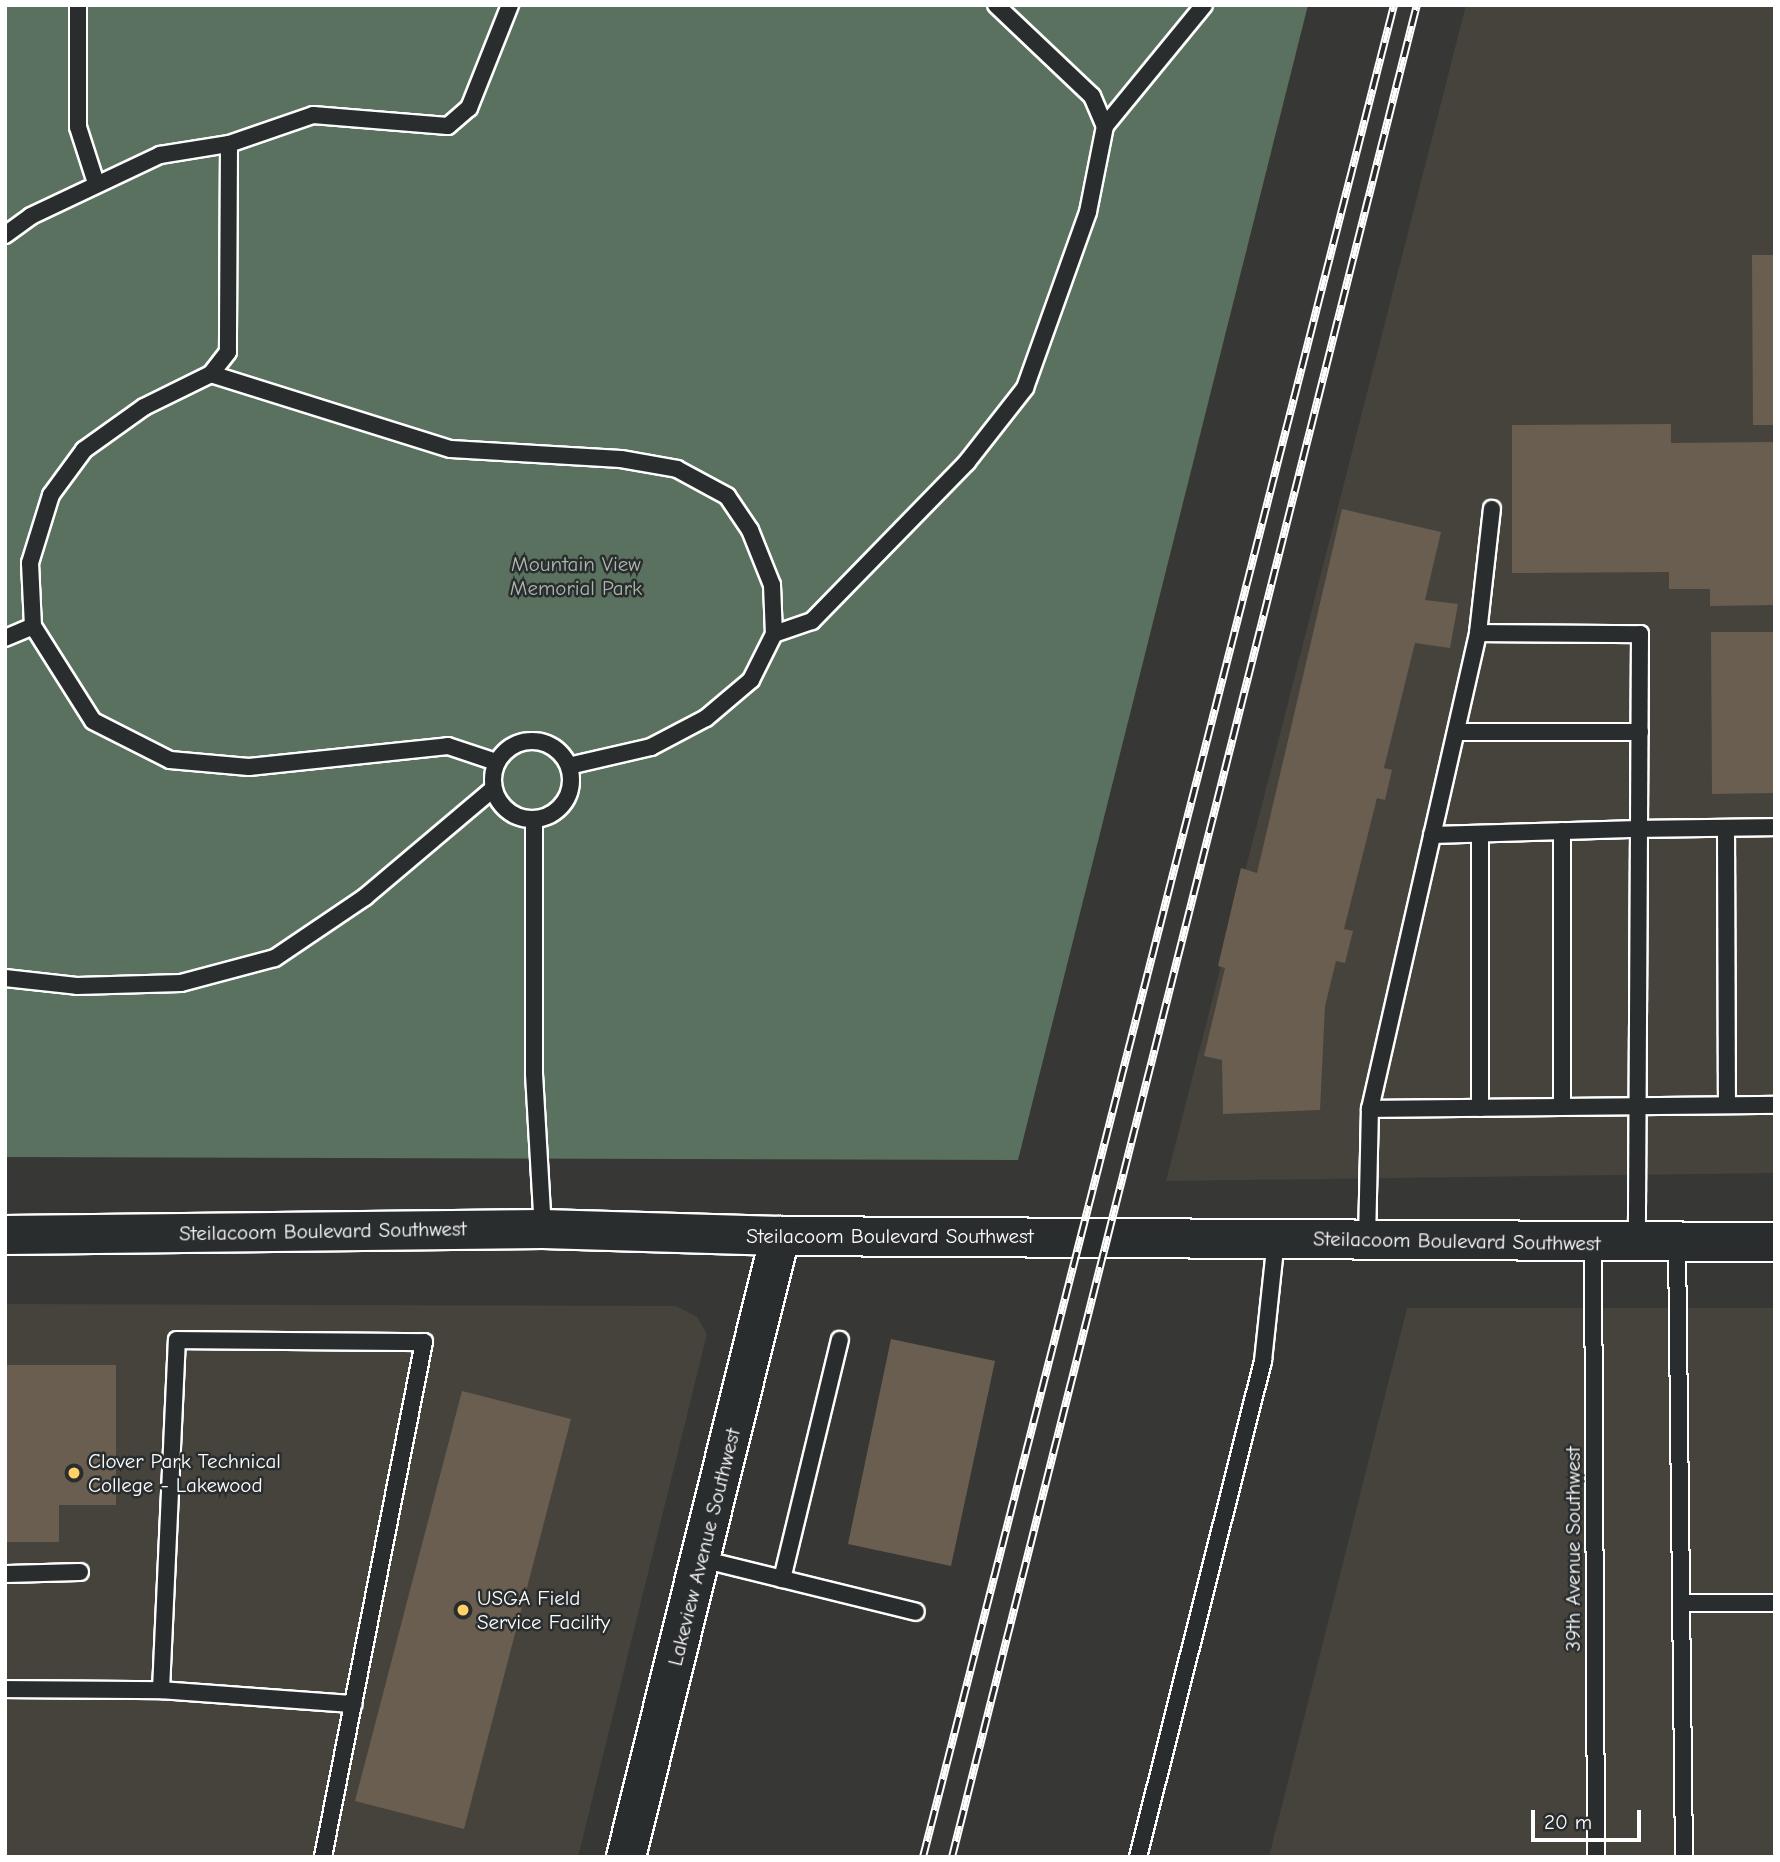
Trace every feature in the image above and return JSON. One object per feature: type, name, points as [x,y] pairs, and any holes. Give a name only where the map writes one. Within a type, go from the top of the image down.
[{"type":"main road","name":"Steilacoom Boulevard Southwest","points":[[5,1235],[543,1229],[779,1236],[1775,1242]]},
{"type":"main road","name":"Lakeview Avenue Southwest","points":[[626,1857],[779,1236]]},
{"type":"lane","points":[[78,5],[78,127],[96,183]]},
{"type":"lane","points":[[5,235],[96,183],[160,155],[229,144],[313,115],[448,126],[469,108],[510,5]]},
{"type":"lane","points":[[996,5],[1093,96],[1105,126]]},
{"type":"lane","points":[[774,634],[811,621],[967,462],[1025,388],[1088,212],[1105,126],[1204,5]]},
{"type":"lane","points":[[229,144],[228,352],[211,374],[144,407],[84,450],[51,495],[30,563],[33,625],[93,721],[170,760],[249,767],[449,746],[496,762]]},
{"type":"lane","points":[[211,374],[451,449],[621,459],[677,469],[727,496],[750,530],[772,585],[774,634],[751,680],[706,718],[652,747],[569,766]]},
{"type":"lane","points":[[1367,1240],[1370,1109],[1478,633],[1492,509]]},
{"type":"lane","points":[[5,638],[33,625]]},
{"type":"lane","points":[[1478,633],[1640,634],[1637,1242]]},
{"type":"lane","points":[[1456,732],[1640,732]]},
{"type":"lane","points":[[532,740],[558,750],[569,766],[568,798],[559,809],[534,820],[508,811],[493,789],[496,762],[516,743],[532,740]]},
{"type":"lane","points":[[5,978],[77,986],[181,983],[275,958],[365,897],[493,789]]},
{"type":"lane","points":[[534,820],[534,1074],[543,1229]]},
{"type":"lane","points":[[1432,835],[1775,827]]},
{"type":"lane","points":[[1726,828],[1727,1105]]},
{"type":"lane","points":[[1562,831],[1562,1107]]},
{"type":"lane","points":[[1479,834],[1480,1108]]},
{"type":"lane","points":[[1370,1109],[1775,1105]]},
{"type":"lane","points":[[1138,1857],[1263,1361],[1276,1239]]},
{"type":"lane","name":"39th Avenue Southwest","points":[[1593,1242],[1596,1857]]},
{"type":"lane","points":[[1678,1242],[1684,1857]]},
{"type":"lane","points":[[161,1690],[177,1340],[424,1342],[323,1857]]},
{"type":"lane","points":[[782,1579],[840,1340]]},
{"type":"lane","points":[[701,1559],[916,1612]]},
{"type":"lane","points":[[5,1574],[80,1572]]},
{"type":"lane","points":[[1682,1603],[1775,1603]]},
{"type":"lane","points":[[5,1689],[161,1690],[353,1704]]},
{"type":"shaded area","points":[[1466,5],[1775,5],[1775,1173],[1166,1181]]},
{"type":"shaded area","points":[[5,1304],[676,1306],[697,1317],[707,1334],[578,1857],[5,1857]]},
{"type":"shaded area","points":[[1407,1308],[1775,1308],[1775,1857],[1269,1857]]},
{"type":"green space","name":"Mountain View Memorial Park","points":[[5,5],[1308,5],[1018,1160],[5,1157]]},
{"type":"building","points":[[1752,255],[1775,255],[1775,425],[1753,425]]},
{"type":"building","points":[[1671,424],[1671,443],[1775,442],[1775,605],[1710,606],[1710,589],[1669,589],[1669,572],[1512,573],[1512,425]]},
{"type":"building","points":[[1342,509],[1441,532],[1425,600],[1458,604],[1450,648],[1415,643],[1384,768],[1392,770],[1385,800],[1377,798],[1344,929],[1353,931],[1345,963],[1336,961],[1325,1006],[1320,1110],[1223,1114],[1222,1060],[1204,1056],[1225,968],[1218,966],[1241,868],[1257,873]]},
{"type":"building","points":[[1711,632],[1775,632],[1775,793],[1712,794]]},
{"type":"building","points":[[891,1339],[995,1361],[951,1566],[848,1544]]},
{"type":"building","points":[[5,1365],[116,1365],[116,1505],[59,1505],[59,1542],[5,1542]]},
{"type":"building","name":"USGA Field Service Facility","points":[[462,1391],[571,1419],[464,1829],[355,1801]]},
{"type":"railway","points":[[923,1857],[1394,5]]},
{"type":"railway","points":[[952,1857],[1417,5]]},
{"type":"place","name":"Clover Park Technical College - Lakewood","points":[[74,1473]]},
{"type":"place","name":"USGA Field Service Facility","points":[[463,1610]]}]
